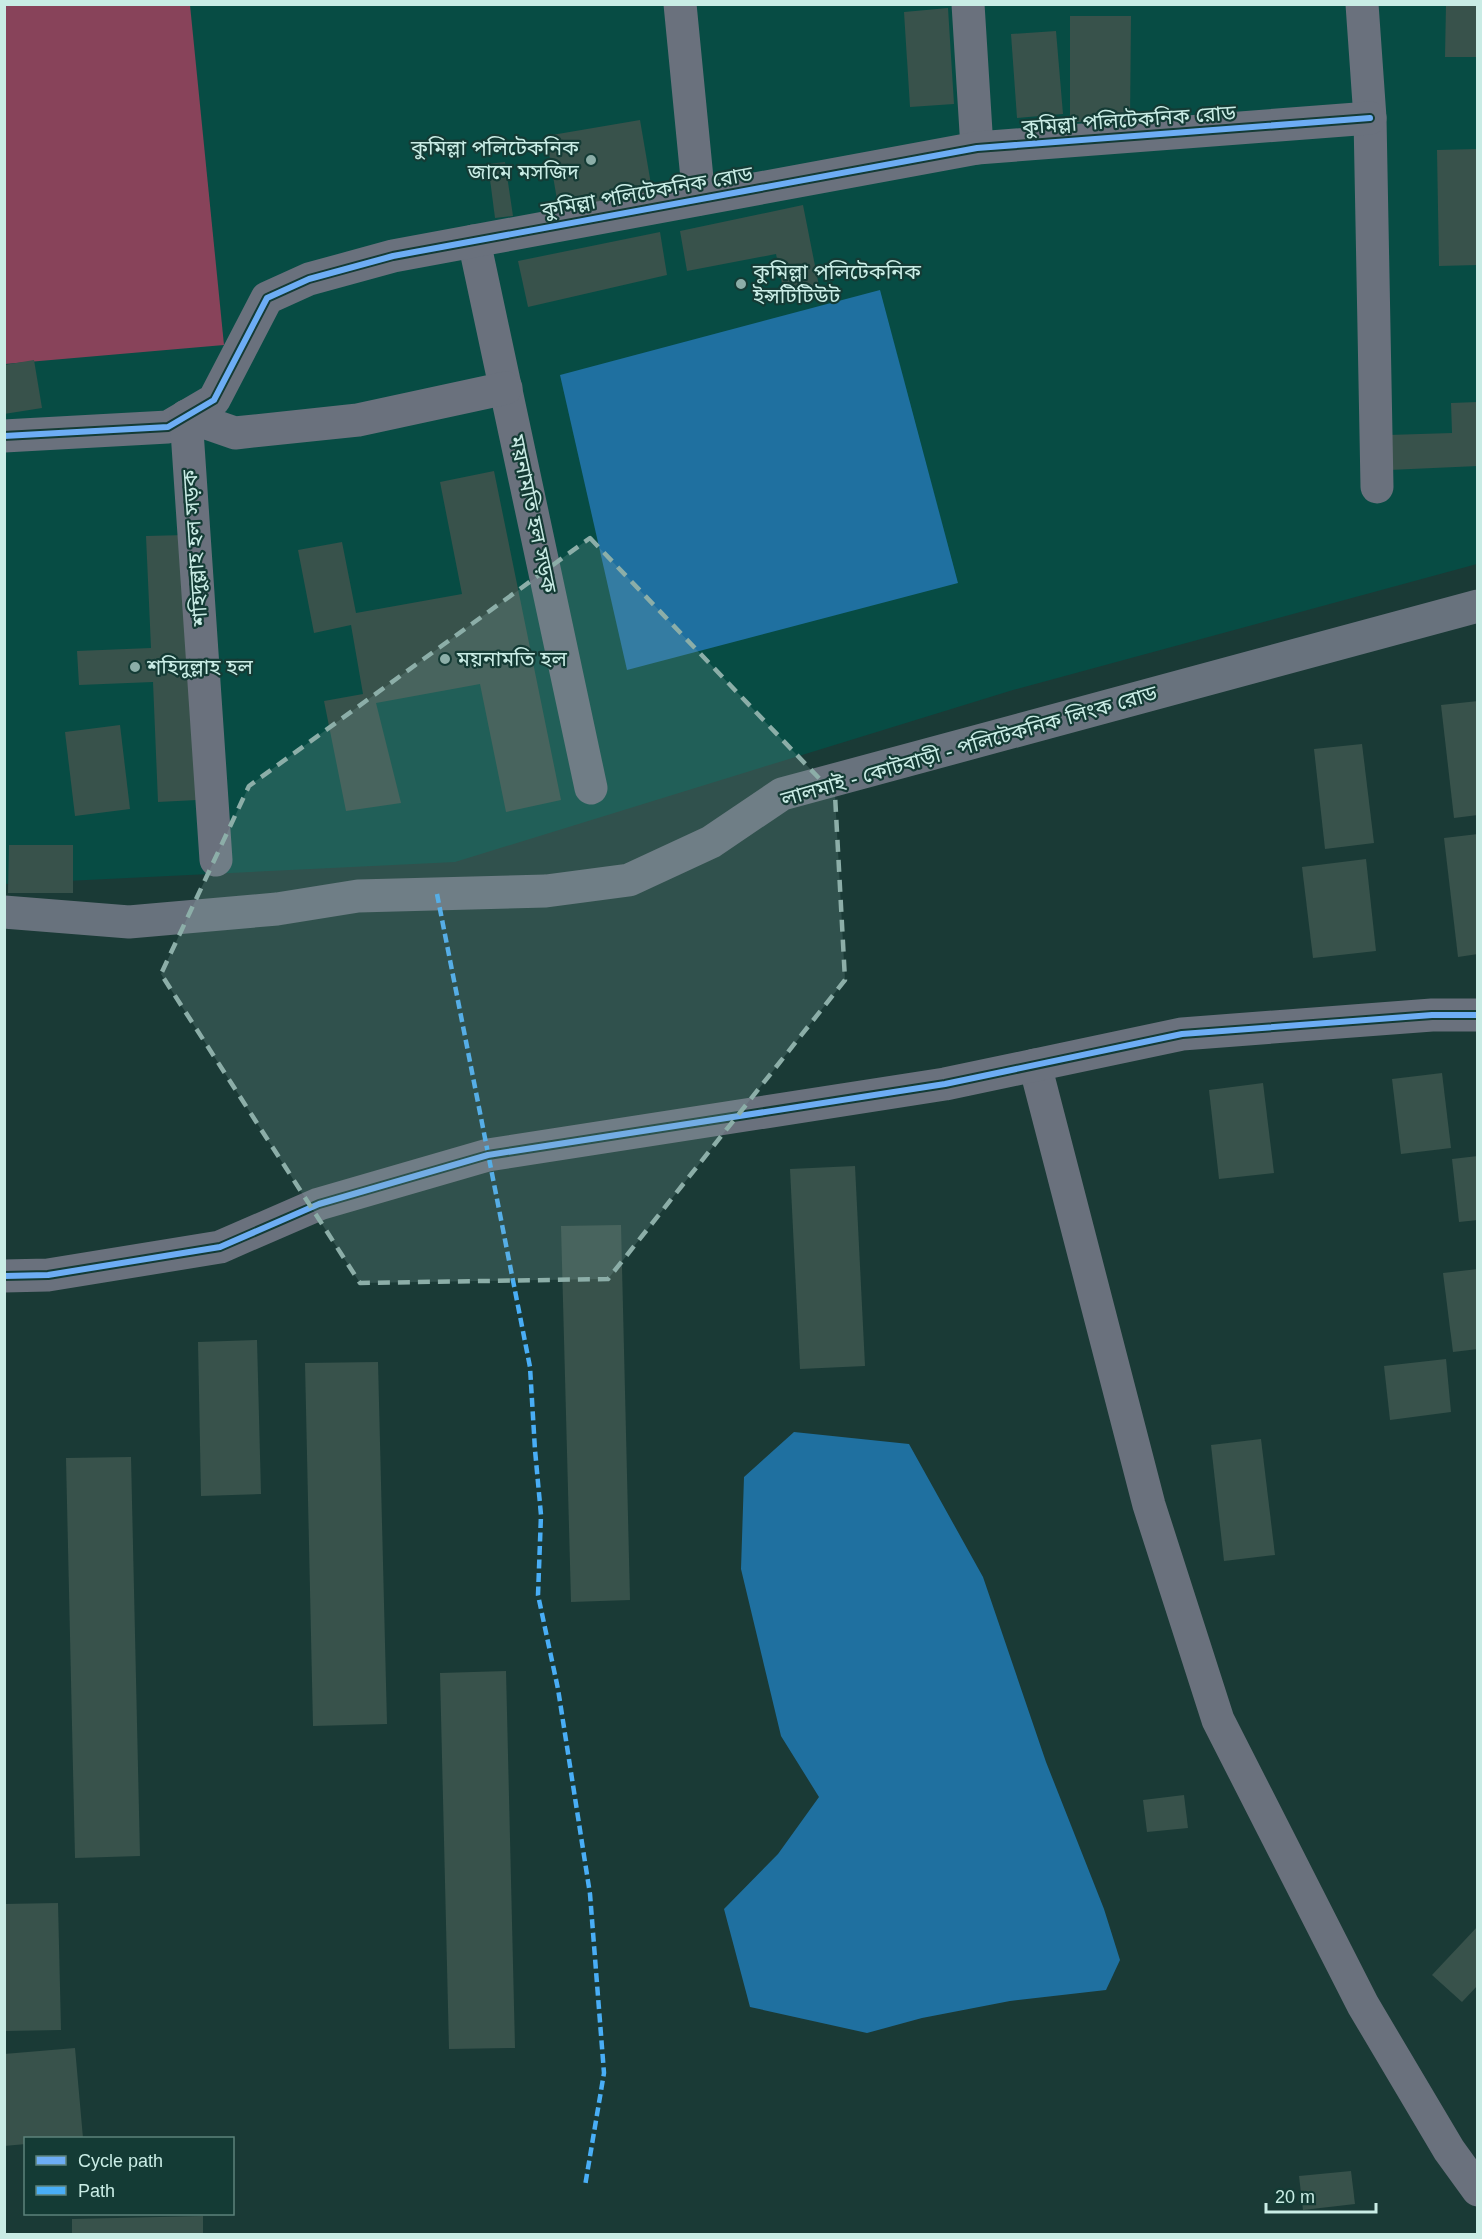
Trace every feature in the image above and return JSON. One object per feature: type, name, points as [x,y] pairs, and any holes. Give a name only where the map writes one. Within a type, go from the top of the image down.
[{"type":"main road","name":"লালমাই - কোটবাড়ী - পলিটেকনিক লিংক রোড","points":[[4,912],[129,922],[277,909],[358,896],[546,891],[629,880],[711,842],[782,794],[1478,606]]},
{"type":"street","points":[[680,4],[699,199]]},
{"type":"street","points":[[968,4],[977,148]]},
{"type":"street","points":[[1362,4],[1370,118],[1377,487]]},
{"type":"street","name":"কুমিল্লা পলিটেকনিক রোড","points":[[4,436],[168,427],[214,400],[267,298],[309,279],[383,258],[977,148],[1370,118]]},
{"type":"street","name":"ময়নামতি হল সড়ক","points":[[474,241],[591,788]]},
{"type":"street","points":[[186,416],[235,433],[358,420],[506,388]]},
{"type":"street","name":"শহিদুল্লাহ হল সড়ক","points":[[186,416],[216,860]]},
{"type":"street","points":[[4,1276],[48,1275],[220,1247],[319,1204],[488,1155],[945,1084],[1182,1035],[1432,1015],[1478,1015]]},
{"type":"street","points":[[1035,1065],[1149,1505],[1218,1720],[1364,2004],[1449,2150],[1478,2190]]},
{"type":"highlighted area","points":[[590,538],[835,795],[845,980],[608,1279],[360,1283],[161,974],[249,786]]},
{"type":"shaded area","name":"কুমিল্লা পলিটেকনিক ইন্সটিটিউট","points":[[4,5],[1477,5],[1477,564],[1013,690],[455,862],[5,884]]},
{"type":"shaded area","points":[[5,5],[190,5],[224,345],[5,364]]},
{"type":"water","points":[[880,290],[958,583],[627,670],[560,375]]},
{"type":"water","points":[[794,1432],[909,1444],[983,1577],[1046,1762],[1104,1909],[1120,1960],[1106,1990],[1010,2001],[922,2018],[867,2033],[750,2007],[724,1909],[778,1854],[819,1797],[781,1736],[741,1569],[744,1477]]},
{"type":"building","points":[[1446,4],[1478,4],[1478,57],[1445,57]]},
{"type":"building","points":[[948,8],[954,104],[910,107],[904,12]]},
{"type":"building","points":[[1070,16],[1131,16],[1130,122],[1070,122]]},
{"type":"building","points":[[1056,31],[1063,114],[1017,118],[1011,34]]},
{"type":"building","points":[[640,120],[653,196],[559,211],[546,136]]},
{"type":"building","points":[[1478,149],[1478,265],[1439,266],[1437,150]]},
{"type":"building","points":[[505,162],[513,216],[495,218],[488,164]]},
{"type":"building","points":[[803,205],[820,291],[785,298],[776,254],[687,271],[680,231]]},
{"type":"building","points":[[660,232],[667,275],[528,307],[518,261]]},
{"type":"building","points":[[34,360],[42,408],[4,414],[4,365]]},
{"type":"building","points":[[1478,402],[1478,466],[1389,470],[1388,435],[1452,433],[1451,403]]},
{"type":"building","name":"ময়নামতি হল","points":[[494,471],[561,800],[506,812],[480,684],[376,703],[401,803],[346,811],[324,701],[363,694],[351,625],[314,633],[298,550],[342,542],[356,613],[462,594],[440,482]]},
{"type":"building","name":"শহিদুল্লাহ হল","points":[[186,535],[197,800],[158,802],[153,682],[79,685],[77,651],[151,648],[146,536]]},
{"type":"building","points":[[1478,701],[1478,815],[1454,818],[1441,705]]},
{"type":"building","points":[[120,725],[130,809],[75,816],[65,732]]},
{"type":"building","points":[[1362,744],[1374,843],[1325,849],[1314,749]]},
{"type":"building","points":[[1478,834],[1478,954],[1458,957],[1444,838]]},
{"type":"building","points":[[9,845],[73,845],[73,893],[8,893]]},
{"type":"building","points":[[1366,859],[1376,951],[1313,958],[1302,867]]},
{"type":"building","points":[[1442,1073],[1451,1148],[1401,1154],[1392,1079]]},
{"type":"building","points":[[1263,1083],[1274,1173],[1219,1179],[1209,1090]]},
{"type":"building","points":[[1478,1156],[1478,1220],[1459,1222],[1452,1159]]},
{"type":"building","points":[[855,1166],[865,1366],[800,1369],[790,1169]]},
{"type":"building","points":[[621,1225],[630,1600],[571,1602],[561,1226]]},
{"type":"building","points":[[1478,1269],[1478,1349],[1453,1352],[1443,1273]]},
{"type":"building","points":[[257,1340],[261,1494],[201,1496],[198,1342]]},
{"type":"building","points":[[1446,1359],[1451,1412],[1390,1420],[1384,1366]]},
{"type":"building","points":[[378,1362],[387,1724],[313,1726],[305,1363]]},
{"type":"building","points":[[1261,1439],[1275,1555],[1224,1561],[1211,1445]]},
{"type":"building","points":[[131,1457],[140,1856],[75,1858],[66,1458]]},
{"type":"building","points":[[506,1671],[515,2048],[449,2049],[440,1673]]},
{"type":"building","points":[[1184,1795],[1188,1828],[1147,1832],[1143,1800]]},
{"type":"building","points":[[58,1903],[61,2030],[4,2031],[4,1904]]},
{"type":"building","points":[[1478,1926],[1478,1985],[1462,2002],[1432,1975]]},
{"type":"building","points":[[75,2048],[83,2137],[24,2137],[24,2144],[4,2146],[4,2054]]},
{"type":"building","points":[[1351,2171],[1355,2204],[1303,2210],[1299,2176]]},
{"type":"building","points":[[203,2216],[203,2234],[72,2234],[72,2219]]},
{"type":"marked path","points":[[437,894],[530,1367],[541,1515],[538,1595],[558,1689],[590,1894],[604,2073],[585,2186]]},
{"type":"cycle path","points":[[4,436],[168,427],[214,400],[267,298],[309,279],[393,256],[977,148],[1370,118]]},
{"type":"cycle path","points":[[4,1276],[48,1275],[220,1247],[319,1204],[488,1155],[945,1084],[1182,1034],[1432,1015],[1478,1015]]},
{"type":"place","name":"কুমিল্লা পলিটেকনিক জামে মসজিদ","points":[[591,160]]},
{"type":"place","name":"কুমিল্লা পলিটেকনিক ইন্সটিটিউট","points":[[741,284]]},
{"type":"place","name":"ময়নামতি হল","points":[[445,659]]},
{"type":"place","name":"শহিদুল্লাহ হল","points":[[135,667]]}]
